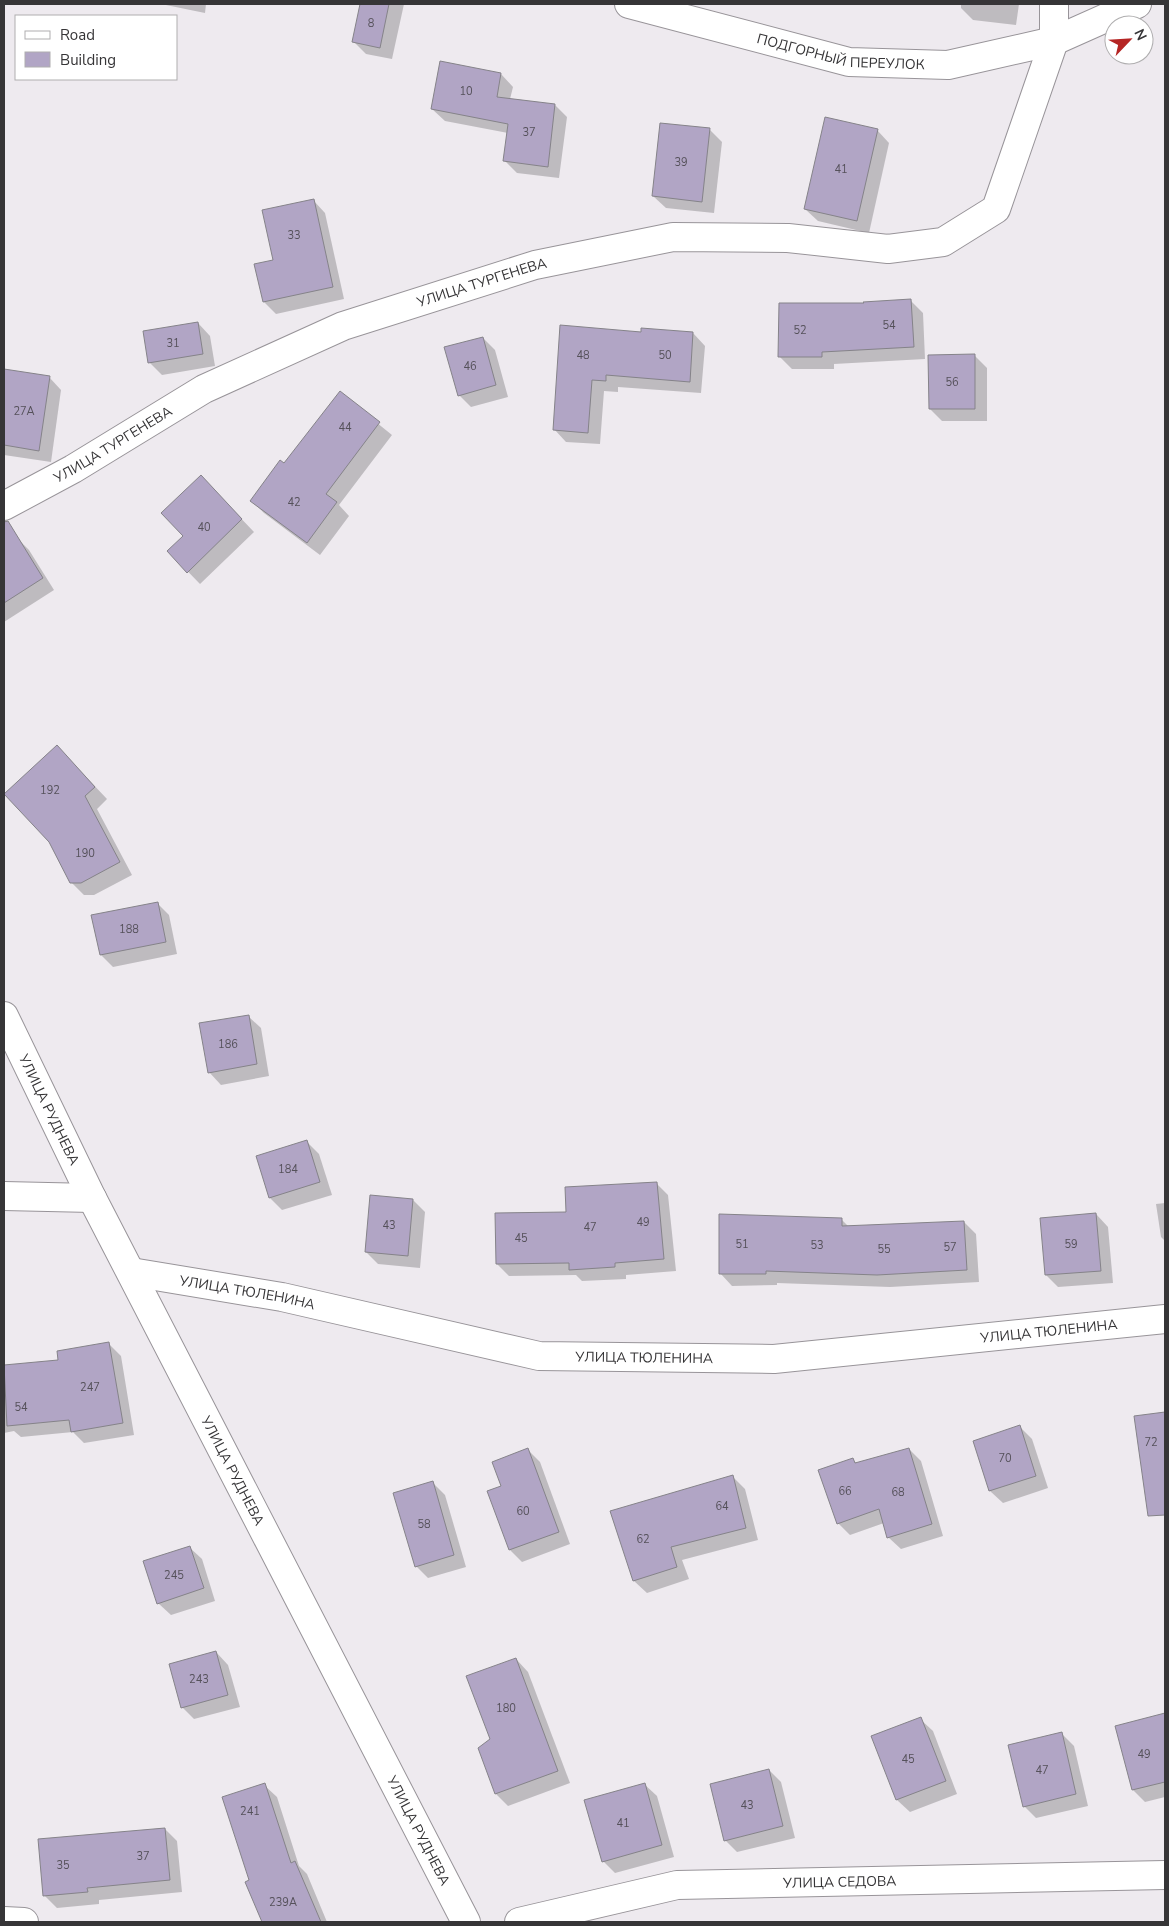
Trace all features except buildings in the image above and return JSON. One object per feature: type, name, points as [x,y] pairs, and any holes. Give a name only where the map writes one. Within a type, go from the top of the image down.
[{"type":"street","name":"ПОДГОРНЫЙ ПЕРЕУЛОК","points":[[629,4],[849,62],[948,65],[1054,41],[1137,4]]},
{"type":"street","points":[[1054,4],[1054,41]]},
{"type":"street","name":"УЛИЦА ТУРГЕНЕВА","points":[[4,506],[73,469],[204,389],[325,334],[343,326],[535,265],[673,237],[788,238],[888,249],[943,242],[996,210],[1054,41]]},
{"type":"street","name":"УЛИЦА РУДНЕВА","points":[[4,1016],[92,1198],[466,1922]]},
{"type":"street","points":[[4,1196],[92,1198]]},
{"type":"street","name":"УЛИЦА ТЮЛЕНИНА","points":[[131,1272],[282,1297],[539,1356],[774,1359],[1165,1319]]},
{"type":"street","name":"УЛИЦА СЕДОВА","points":[[519,1922],[677,1884],[1165,1875]]},
{"type":"street","points":[[4,1921],[24,1922]]}]
